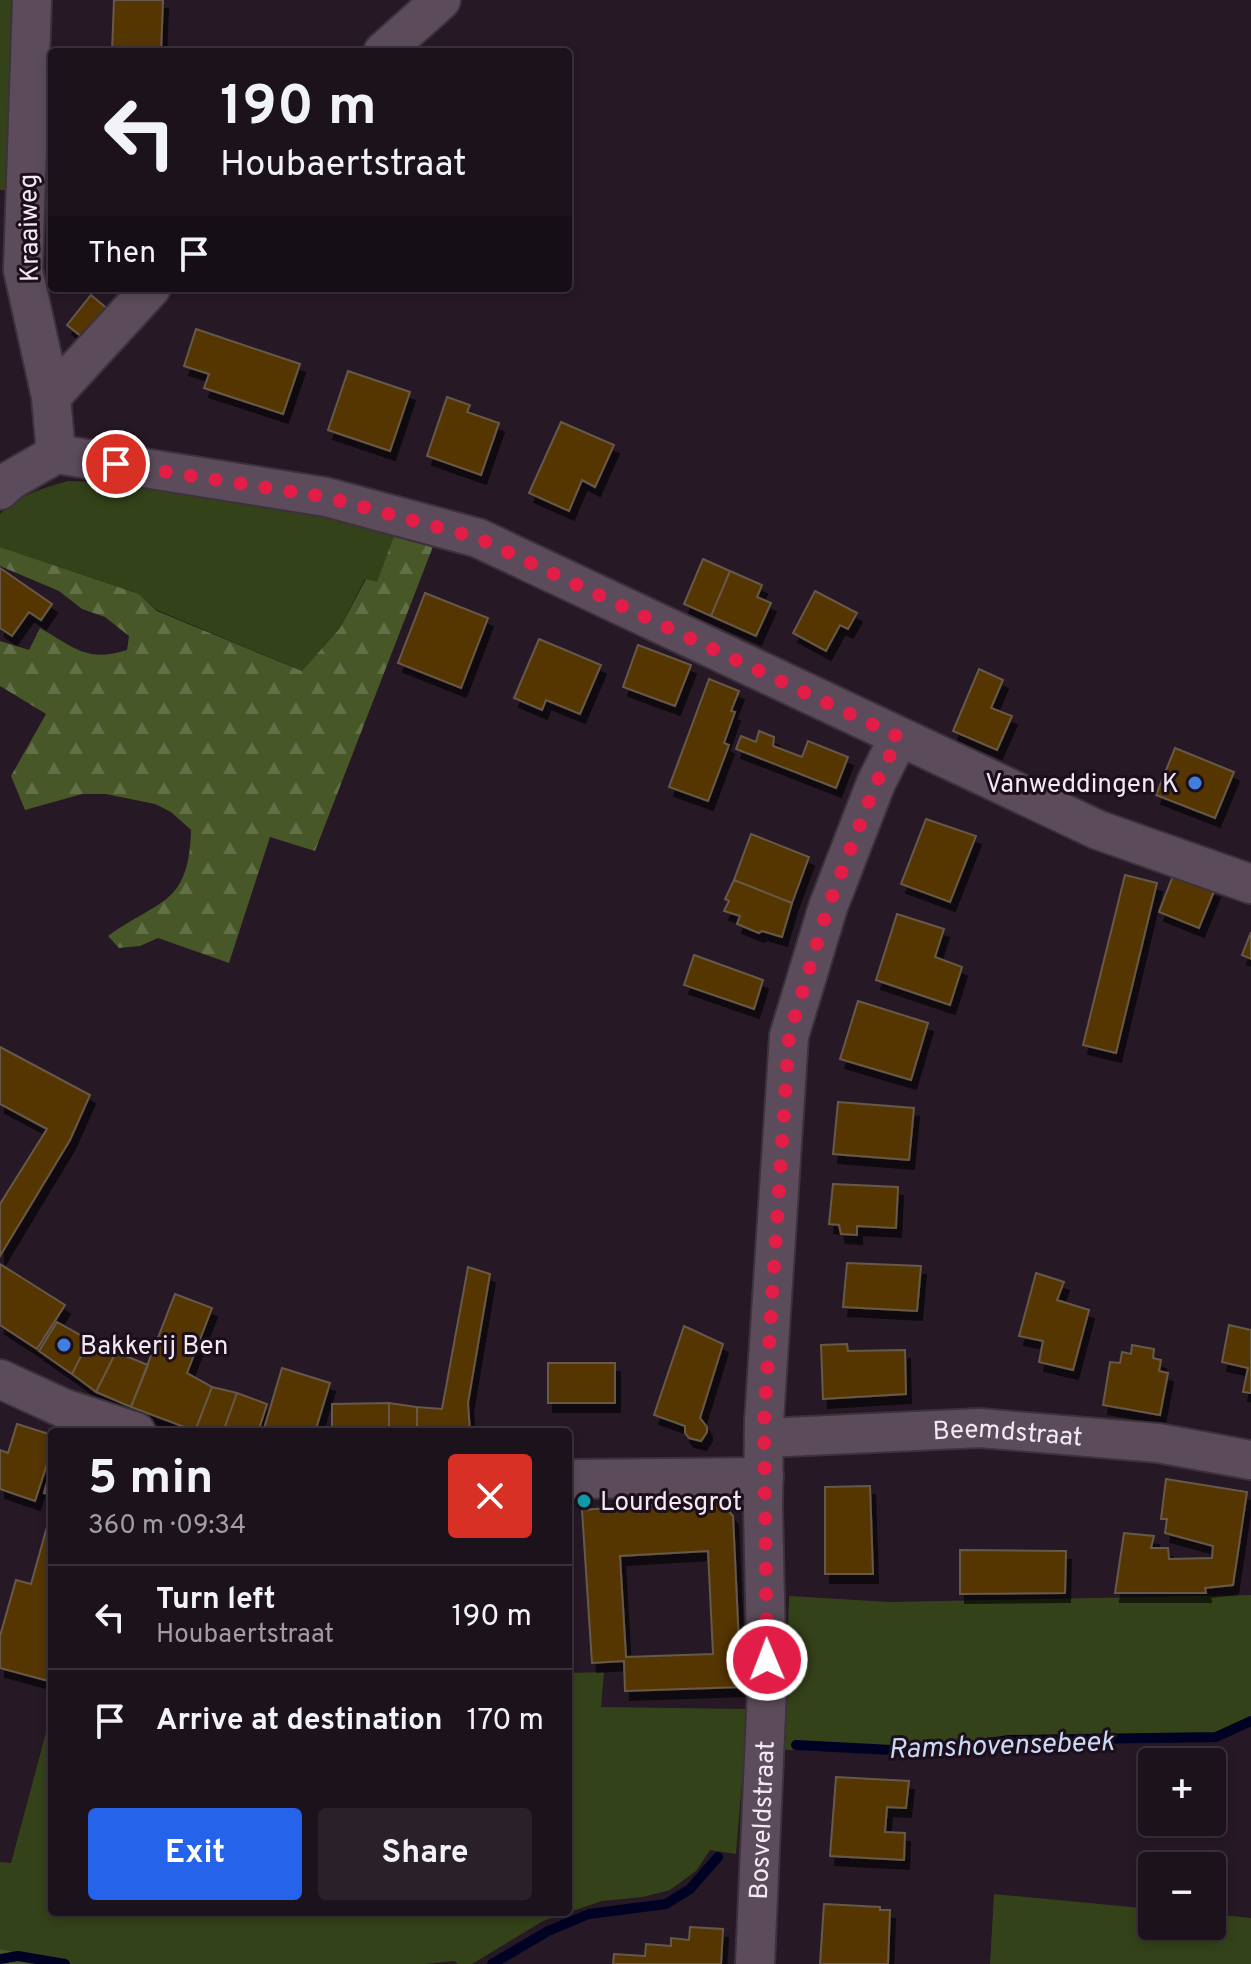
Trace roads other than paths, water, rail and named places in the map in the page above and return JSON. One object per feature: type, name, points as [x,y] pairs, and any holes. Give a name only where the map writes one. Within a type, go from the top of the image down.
[{"type":"street","name":"Kraaiweg","points":[[32,0],[23,270],[51,397],[56,454]]},
{"type":"street","points":[[387,48],[441,0]]},
{"type":"street","points":[[0,240],[23,270]]},
{"type":"street","points":[[51,397],[147,292]]},
{"type":"street","points":[[0,490],[11,480],[56,454],[326,497],[478,538],[1098,830],[1251,884]]},
{"type":"street","name":"Bosveldstraat","points":[[755,1964],[767,1690],[764,1438],[789,1036],[828,907],[876,783],[899,737]]},
{"type":"street","points":[[0,1379],[63,1408],[124,1428]]},
{"type":"street","name":"Beemdstraat","points":[[764,1438],[980,1428],[1158,1443],[1251,1460]]},
{"type":"street","points":[[572,1479],[764,1477]]},
{"type":"waterway","name":"Ramshovensebeek","points":[[796,1745],[931,1752],[1009,1740],[1216,1737],[1251,1721]]},
{"type":"waterway","name":"Ramshovensebeek","points":[[492,1964],[548,1931],[589,1914],[666,1904],[690,1889],[718,1857]]},
{"type":"waterway","name":"Ramshovensebeek","points":[[0,1959],[18,1956],[65,1964]]},
{"type":"place","name":"Vanweddingen K","points":[[1195,783]]},
{"type":"place","name":"Bakkerij Ben","points":[[64,1345]]},
{"type":"place","name":"Lourdesgrot","points":[[584,1501]]}]
